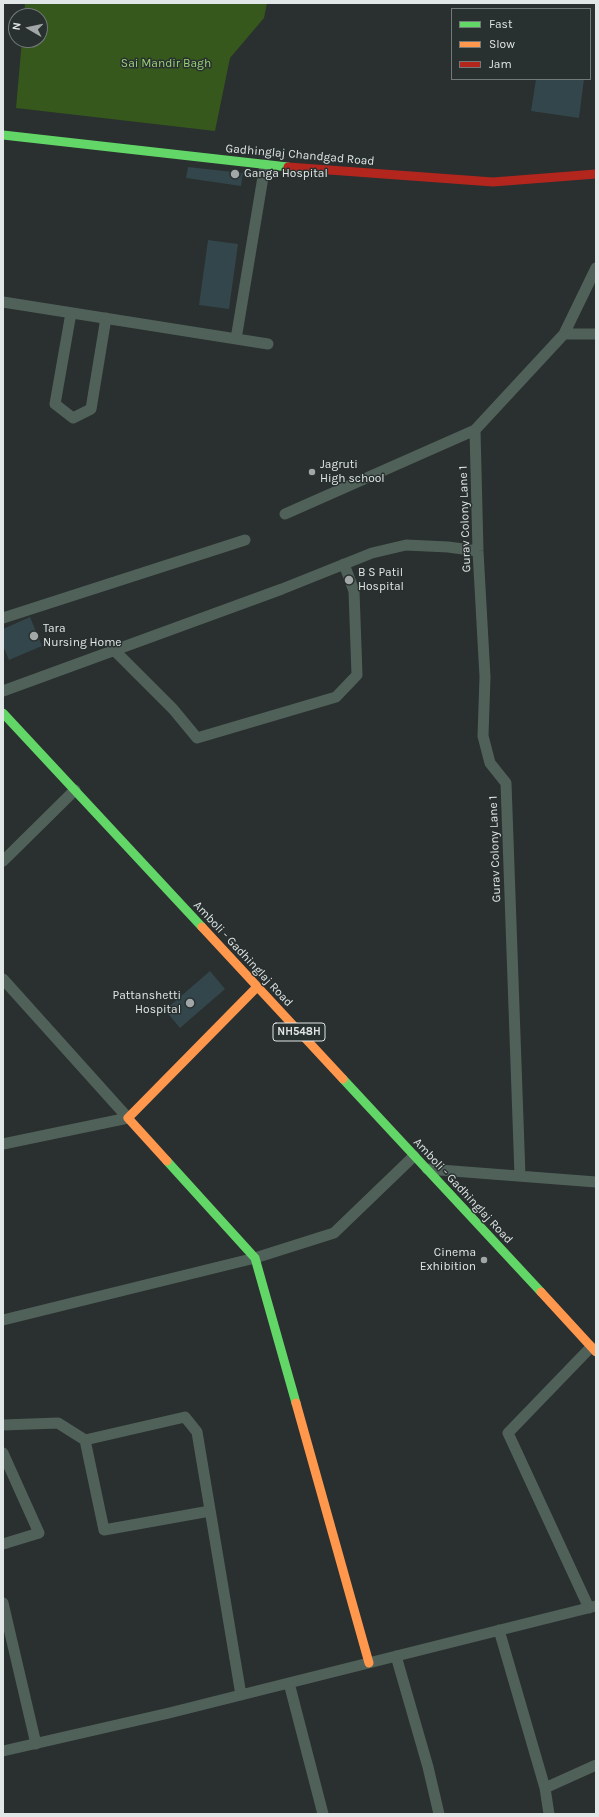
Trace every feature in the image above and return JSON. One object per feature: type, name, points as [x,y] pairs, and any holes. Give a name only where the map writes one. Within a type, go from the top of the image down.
[{"type":"main road","name":"Gadhinglaj Chandgad Road","points":[[3,135],[265,165],[493,182],[596,174]]},
{"type":"main road","name":"Amboli - Gadhinglaj Road","points":[[3,713],[594,1349]]},
{"type":"main road","points":[[257,987],[128,1118],[255,1258],[369,1663]]},
{"type":"street","points":[[236,339],[265,165]]},
{"type":"street","points":[[285,514],[475,430],[564,334],[596,268]]},
{"type":"street","points":[[3,302],[268,344]]},
{"type":"street","points":[[71,313],[55,404],[74,418],[91,409],[106,318]]},
{"type":"street","points":[[564,334],[596,334]]},
{"type":"street","name":"Gurav Colony Lane 1","points":[[475,430],[478,551],[485,677],[484,736],[490,763],[506,783],[520,1176]]},
{"type":"street","points":[[3,618],[245,540]]},
{"type":"street","points":[[3,691],[372,553],[406,545],[478,551]]},
{"type":"street","points":[[114,650],[173,709],[196,738],[336,697],[357,675],[354,591],[344,564]]},
{"type":"street","points":[[3,861],[75,790]]},
{"type":"street","points":[[3,979],[128,1118]]},
{"type":"street","points":[[3,1144],[128,1118]]},
{"type":"street","points":[[3,1320],[255,1258],[334,1233],[414,1156]]},
{"type":"street","points":[[427,1169],[596,1182]]},
{"type":"street","points":[[3,1751],[241,1695],[592,1607],[508,1433],[594,1349]]},
{"type":"street","points":[[3,1425],[58,1423],[85,1440],[185,1417],[197,1432],[241,1695]]},
{"type":"street","points":[[85,1440],[104,1530],[210,1511]]},
{"type":"street","points":[[3,1453],[39,1532],[3,1544]]},
{"type":"street","points":[[3,1604],[36,1744]]},
{"type":"street","points":[[499,1630],[545,1788],[549,1814]]},
{"type":"street","points":[[396,1656],[428,1767],[439,1814]]},
{"type":"street","points":[[289,1683],[323,1814]]},
{"type":"street","points":[[545,1788],[596,1765]]},
{"type":"green space","name":"Sai Mandir Bagh","points":[[25,3],[267,3],[264,18],[230,58],[215,131],[16,108],[21,48],[48,48],[48,8],[25,8]]},
{"type":"building","points":[[536,80],[584,80],[579,118],[531,111]]},
{"type":"building","points":[[188,167],[243,173],[241,186],[186,178]]},
{"type":"building","points":[[208,240],[238,244],[229,309],[199,305]]},
{"type":"building","points":[[30,617],[42,646],[9,660],[3,646],[3,629]]},
{"type":"building","points":[[210,971],[225,989],[180,1028],[165,1010]]},
{"type":"traffic: fast","points":[[3,135],[288,167]]},
{"type":"traffic: fast","points":[[3,713],[202,927]]},
{"type":"traffic: fast","points":[[343,1079],[541,1292]]},
{"type":"traffic: fast","points":[[167,1161],[255,1258],[296,1403]]},
{"type":"traffic: slow","points":[[202,927],[343,1079]]},
{"type":"traffic: slow","points":[[167,1161],[128,1118],[257,987]]},
{"type":"traffic: slow","points":[[541,1292],[596,1352]]},
{"type":"traffic: slow","points":[[296,1403],[369,1663]]},
{"type":"traffic: jam","points":[[288,167],[493,182],[596,174]]},
{"type":"place","name":"Ganga Hospital","points":[[235,174]]},
{"type":"place","name":"Jagruti High school","points":[[312,472]]},
{"type":"place","name":"B S Patil Hospital","points":[[349,580]]},
{"type":"place","name":"Tara Nursing Home","points":[[34,636]]},
{"type":"place","name":"Pattanshetti Hospital","points":[[190,1003]]},
{"type":"place","name":"Cinema Exhibition","points":[[484,1260]]}]
